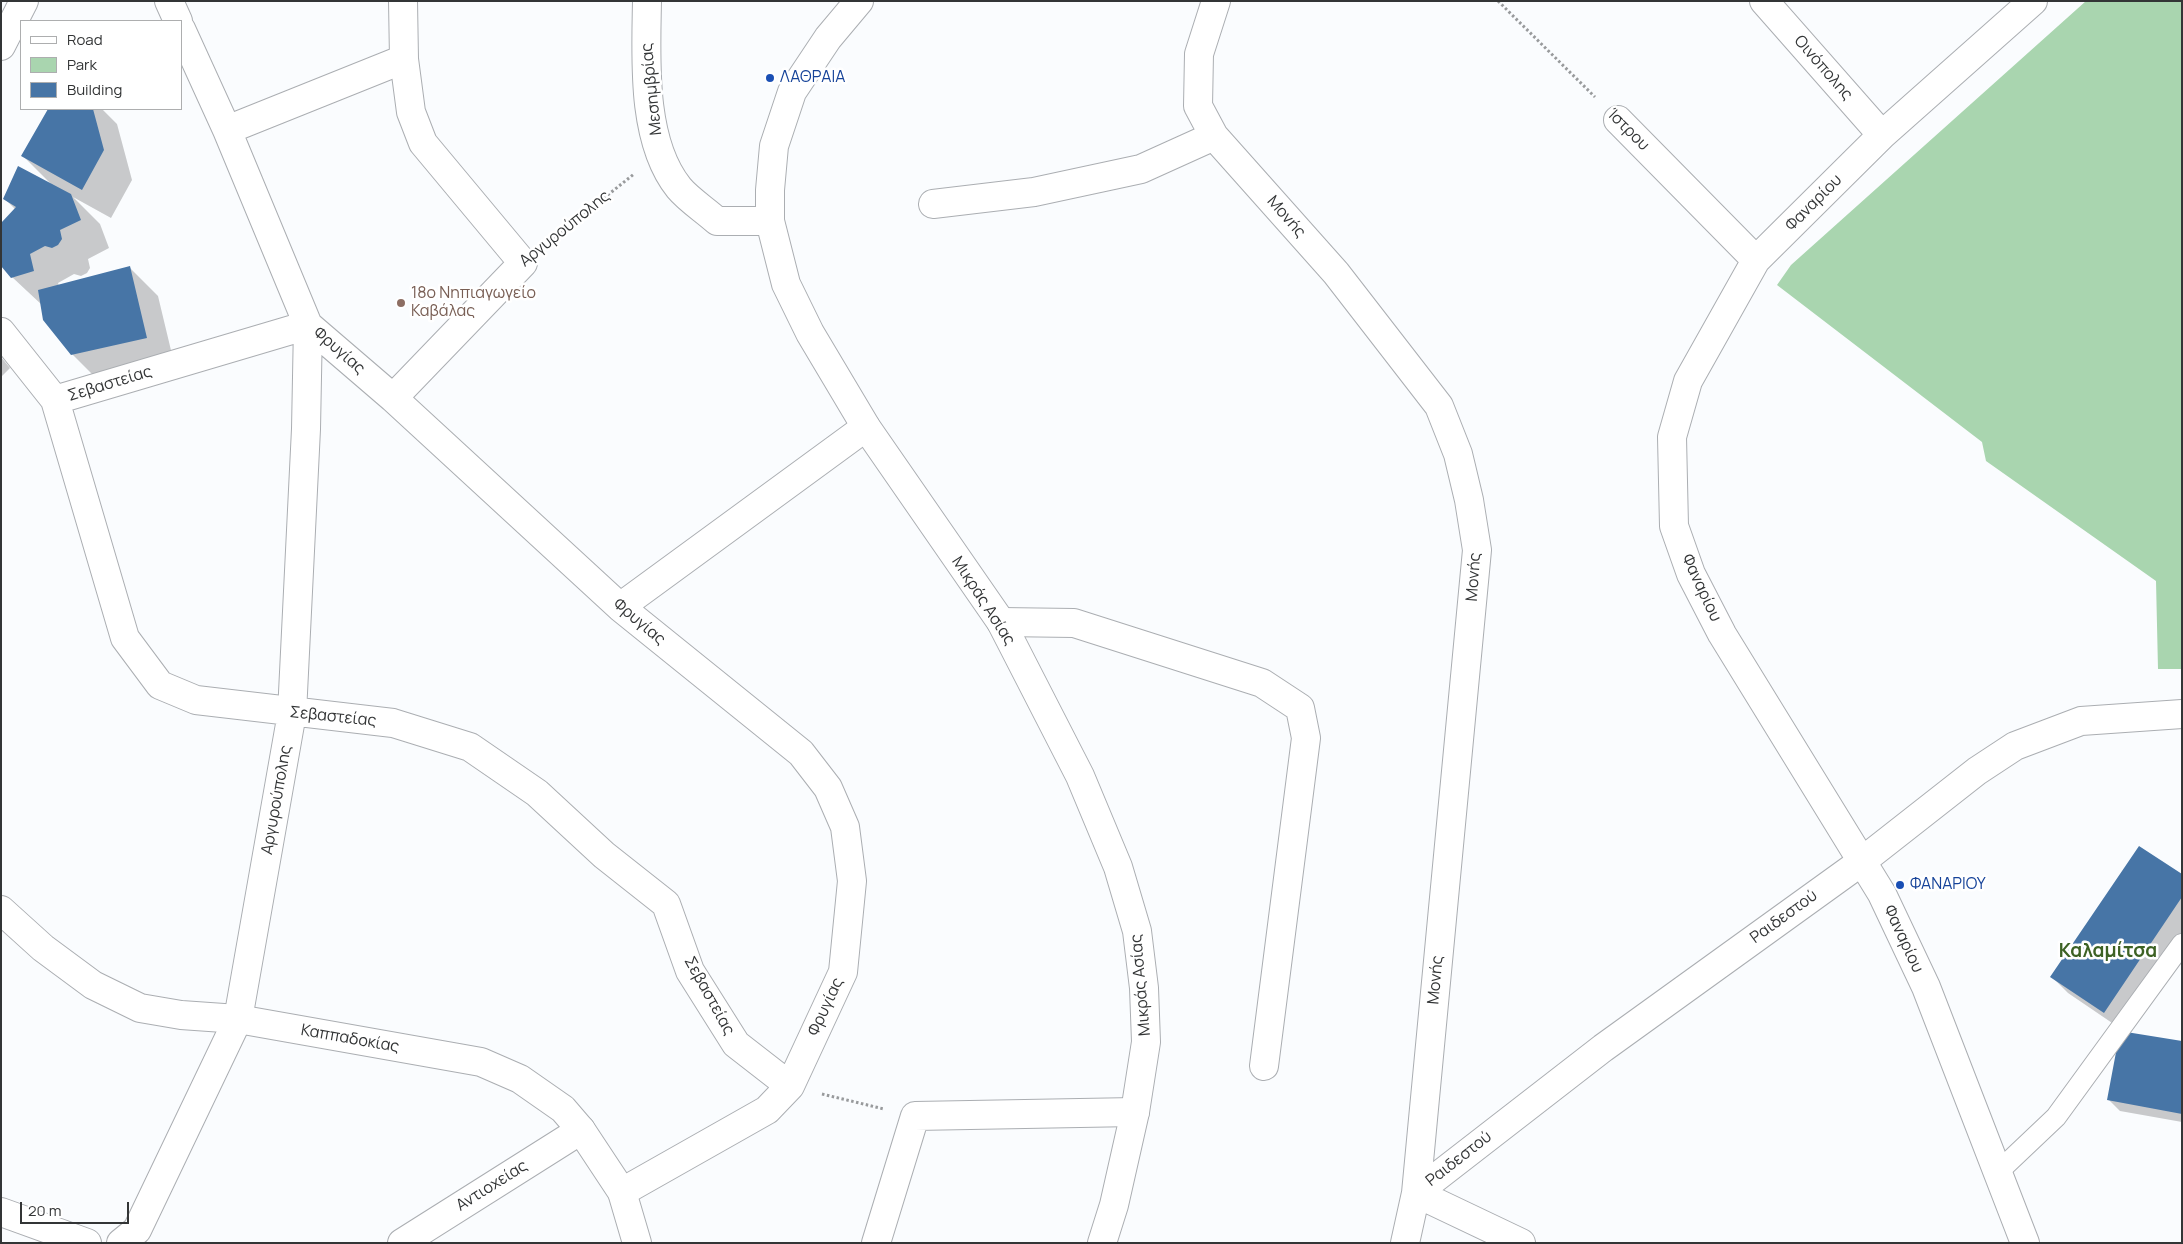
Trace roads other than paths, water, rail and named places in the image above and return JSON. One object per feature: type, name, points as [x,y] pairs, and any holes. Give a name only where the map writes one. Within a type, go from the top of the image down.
[{"type":"street","points":[[1,46],[24,1]]},
{"type":"street","points":[[169,1],[178,20]]},
{"type":"street","points":[[227,130],[404,59],[403,1]]},
{"type":"street","name":"Μεσημβρίας","points":[[647,1],[646,65],[652,116],[660,154],[679,188],[717,221],[770,221]]},
{"type":"street","name":"Μικράς Ασίας","points":[[859,1],[828,38],[792,92],[774,146],[770,190],[770,221],[786,284],[810,333],[866,427],[1000,622],[1080,776],[1118,868],[1138,931],[1144,988],[1146,1042],[1135,1112],[1114,1205],[1102,1243]]},
{"type":"street","name":"Μονής","points":[[1216,1],[1198,54],[1198,106],[1214,136],[1336,273],[1439,406],[1458,454],[1469,500],[1477,550],[1416,1193],[1405,1243]]},
{"type":"street","name":"Οινόπολης","points":[[1764,1],[1882,135]]},
{"type":"street","name":"Φαναρίου","points":[[2025,1243],[1926,987],[1882,894],[1722,634],[1691,574],[1674,526],[1672,437],[1688,381],[1756,260],[1882,135],[2033,1]]},
{"type":"street","name":"Φρυγίας","points":[[182,31],[227,130],[308,325],[394,398],[620,607],[801,753],[828,788],[845,827],[852,881],[843,972],[790,1086],[767,1110],[622,1192]]},
{"type":"street","name":"Αργυρούπολης","points":[[394,398],[523,263],[423,144],[411,112],[404,59]]},
{"type":"street","name":"Ίστρου","points":[[1618,120],[1756,260]]},
{"type":"street","points":[[933,204],[1034,192],[1142,169],[1214,136]]},
{"type":"street","name":"Αργυρούπολης","points":[[121,1243],[137,1230],[238,1019],[292,713],[306,429],[308,325]]},
{"type":"street","name":"Σεβαστείας","points":[[308,325],[55,400],[125,638],[160,685],[196,700],[292,713],[393,723],[470,747],[537,793],[604,855],[666,904],[690,971],[736,1044],[790,1086]]},
{"type":"street","points":[[1,332],[55,400]]},
{"type":"street","points":[[620,607],[866,427]]},
{"type":"street","points":[[1000,622],[1074,624],[1262,683],[1300,708],[1306,738],[1264,1066]]},
{"type":"street","name":"Ραιδεστού","points":[[1416,1193],[1603,1048],[1862,862],[1977,771],[2015,746],[2081,720],[2182,714]]},
{"type":"street","name":"Καππαδοκίας","points":[[1,910],[43,948],[93,986],[140,1008],[181,1015],[238,1019],[481,1062],[520,1079],[563,1109],[581,1130],[622,1192],[636,1243]]},
{"type":"street","points":[[876,1243],[914,1116],[1135,1112]]},
{"type":"street","name":"Αντιοχείας","points":[[402,1243],[581,1130]]},
{"type":"street","points":[[1416,1193],[1521,1243]]},
{"type":"street","points":[[1,1212],[87,1243]]},
{"type":"lane","points":[[1998,1172],[2056,1117],[2182,944]]},
{"type":"place","name":"ΛΑΘΡΑΙΑ","points":[[770,78]]},
{"type":"place","name":"18ο Νηπιαγωγείο Καβάλας","points":[[401,303]]},
{"type":"place","name":"ΦΑΝΑΡΙΟΥ","points":[[1900,885]]},
{"type":"district","name":"Καλαμίτσα","points":[[2108,952]]}]
